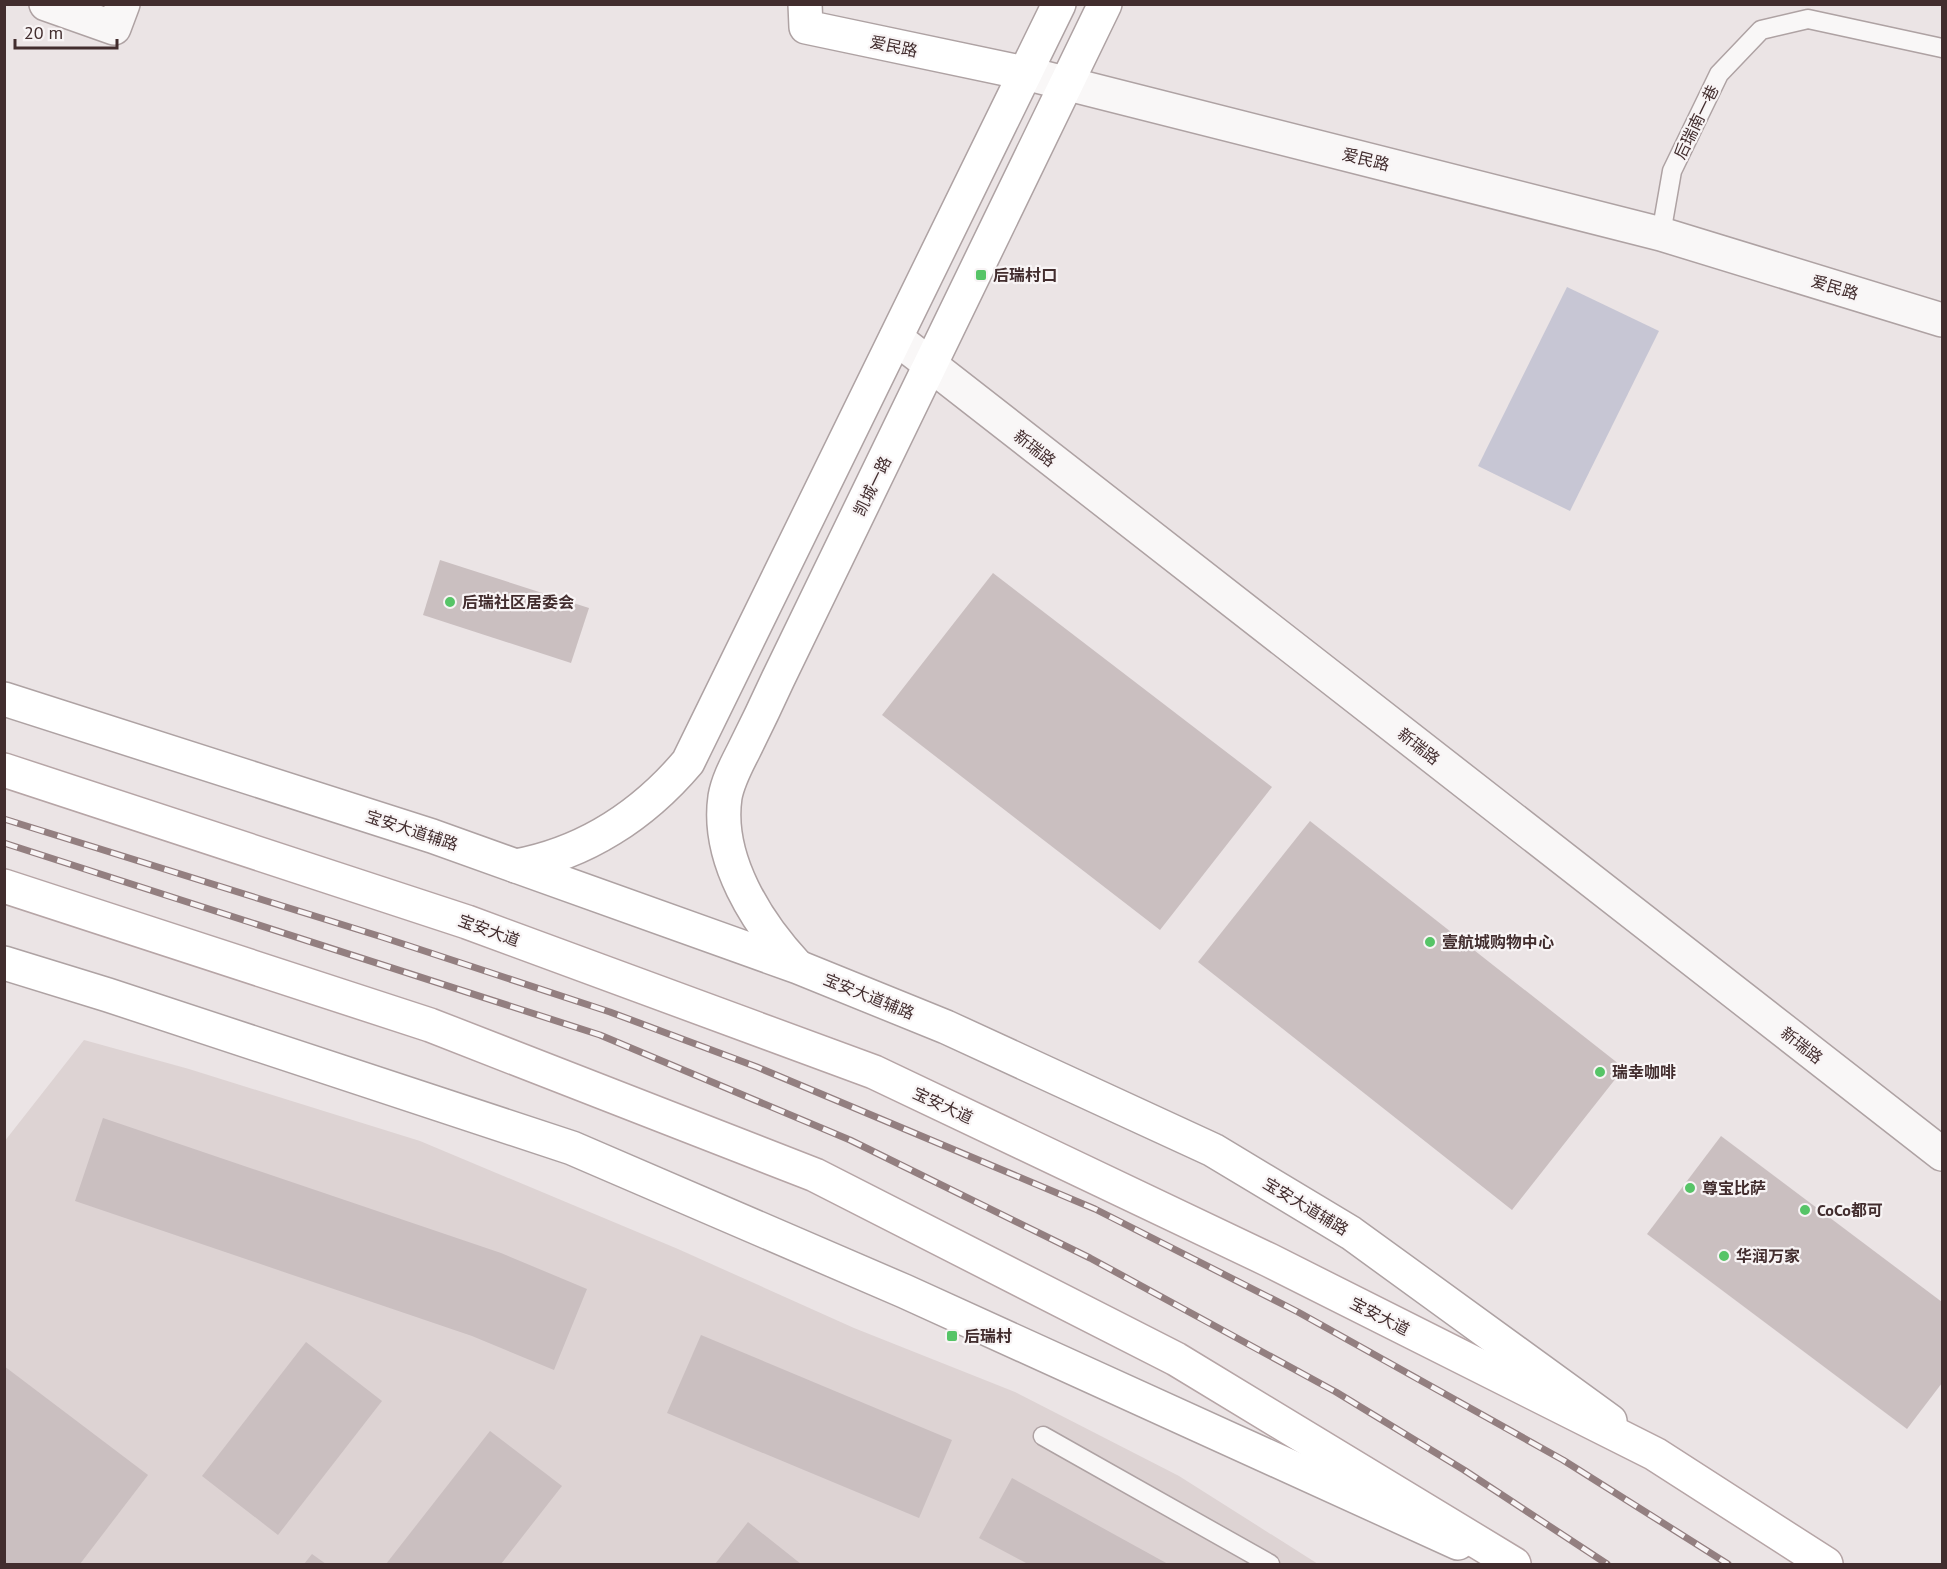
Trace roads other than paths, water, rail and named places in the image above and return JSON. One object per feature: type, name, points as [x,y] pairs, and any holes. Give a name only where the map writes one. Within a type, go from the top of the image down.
[{"type":"main road","name":"爱民路","points":[[805,4],[806,27],[1025,73]]},
{"type":"main road","points":[[516,866],[546,860],[598,837],[649,802],[672,781],[688,762],[1059,4]]},
{"type":"main road","name":"凯城一路","points":[[798,967],[764,927],[738,874],[729,850],[724,821],[726,795],[733,774],[1105,4]]},
{"type":"main road","name":"宝安大道辅路","points":[[4,699],[432,836],[798,967],[946,1027],[1213,1150],[1351,1233],[1655,1454]]},
{"type":"main road","name":"宝安大道","points":[[4,770],[467,922],[874,1072],[1269,1260],[1655,1454],[1826,1564]]},
{"type":"main road","points":[[4,886],[430,1025],[815,1175],[1176,1359],[1514,1564]]},
{"type":"main road","points":[[4,963],[108,994],[572,1149],[904,1290],[1504,1564]]},
{"type":"street","points":[[46,4],[114,28],[123,4]]},
{"type":"street","name":"爱民路","points":[[1025,73],[1661,234],[1942,320]]},
{"type":"street","name":"新瑞路","points":[[896,338],[1942,1154]]},
{"type":"lane","name":"后瑞南一巷","points":[[1661,234],[1672,171],[1719,74],[1761,30],[1808,19],[1942,48]]},
{"type":"lane","points":[[1043,1436],[1270,1564]]},
{"type":"railway","points":[[4,819],[382,937],[610,1012],[757,1067],[1095,1209],[1298,1312],[1563,1460],[1728,1564]]},
{"type":"railway","points":[[4,843],[600,1035],[850,1140],[1090,1258],[1336,1392],[1464,1470],[1607,1564]]},
{"type":"place","name":"后瑞村口","points":[[981,275]]},
{"type":"place","name":"后瑞社区居委会","points":[[450,602]]},
{"type":"place","name":"壹航城购物中心","points":[[1430,942]]},
{"type":"place","name":"瑞幸咖啡","points":[[1600,1072]]},
{"type":"place","name":"尊宝比萨","points":[[1690,1188]]},
{"type":"place","name":"CoCo都可","points":[[1805,1210]]},
{"type":"place","name":"华润万家","points":[[1724,1256]]},
{"type":"place","name":"后瑞村","points":[[952,1336]]}]
